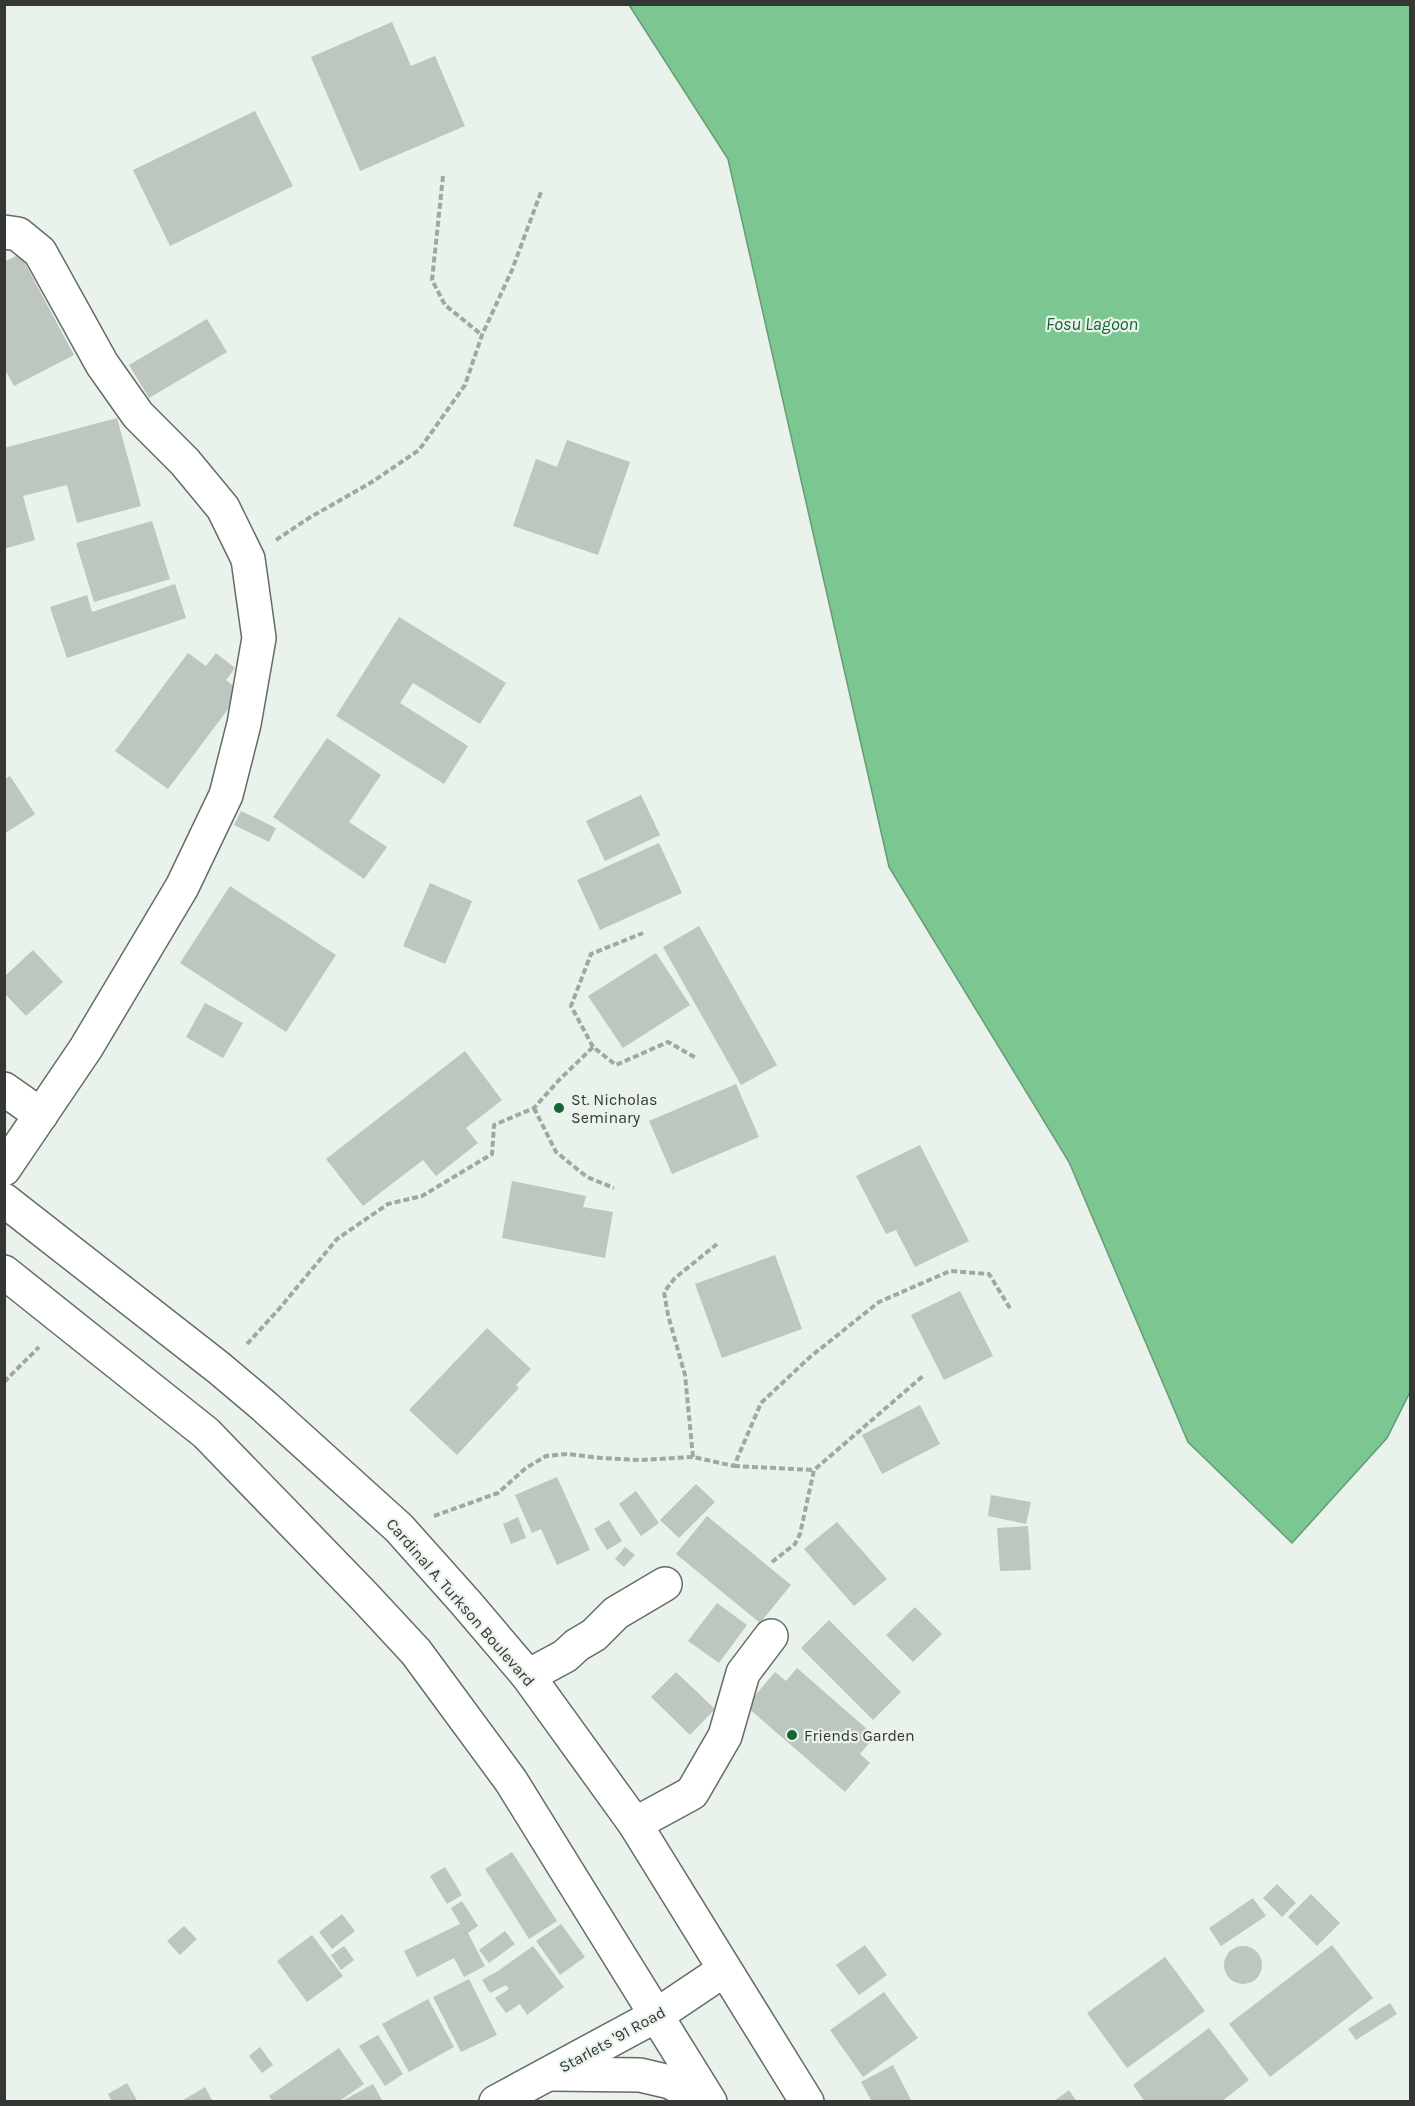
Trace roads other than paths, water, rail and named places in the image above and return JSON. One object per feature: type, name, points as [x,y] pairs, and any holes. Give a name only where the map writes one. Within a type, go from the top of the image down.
[{"type":"street","points":[[4,232],[18,234],[40,252],[102,364],[138,415],[185,462],[223,508],[248,558],[259,638],[244,723],[226,795],[182,887],[86,1048],[4,1169]]},
{"type":"street","points":[[4,1089],[41,1115]]},
{"type":"street","name":"Cardinal A. Turkson Boulevard","points":[[4,1200],[219,1368],[399,1528],[528,1676],[635,1824],[807,2102]]},
{"type":"street","points":[[4,1272],[206,1433],[416,1652],[511,1781],[709,2102]]},
{"type":"street","points":[[528,1676],[565,1656],[577,1645],[594,1635],[616,1613],[665,1584]]},
{"type":"street","points":[[635,1824],[692,1793],[725,1736],[743,1673],[771,1636]]},
{"type":"street","name":"Starlets '91 Road","points":[[496,2102],[657,2015],[724,1970]]},
{"type":"street","points":[[547,2073],[639,2075],[670,2082],[709,2102]]},
{"type":"water","name":"Fosu Lagoon","points":[[629,5],[1410,5],[1410,1392],[1387,1438],[1292,1543],[1188,1442],[1069,1162],[889,867],[728,159]]},
{"type":"place","name":"St. Nicholas Seminary","points":[[559,1108]]},
{"type":"place","name":"Friends Garden","points":[[792,1735]]}]
